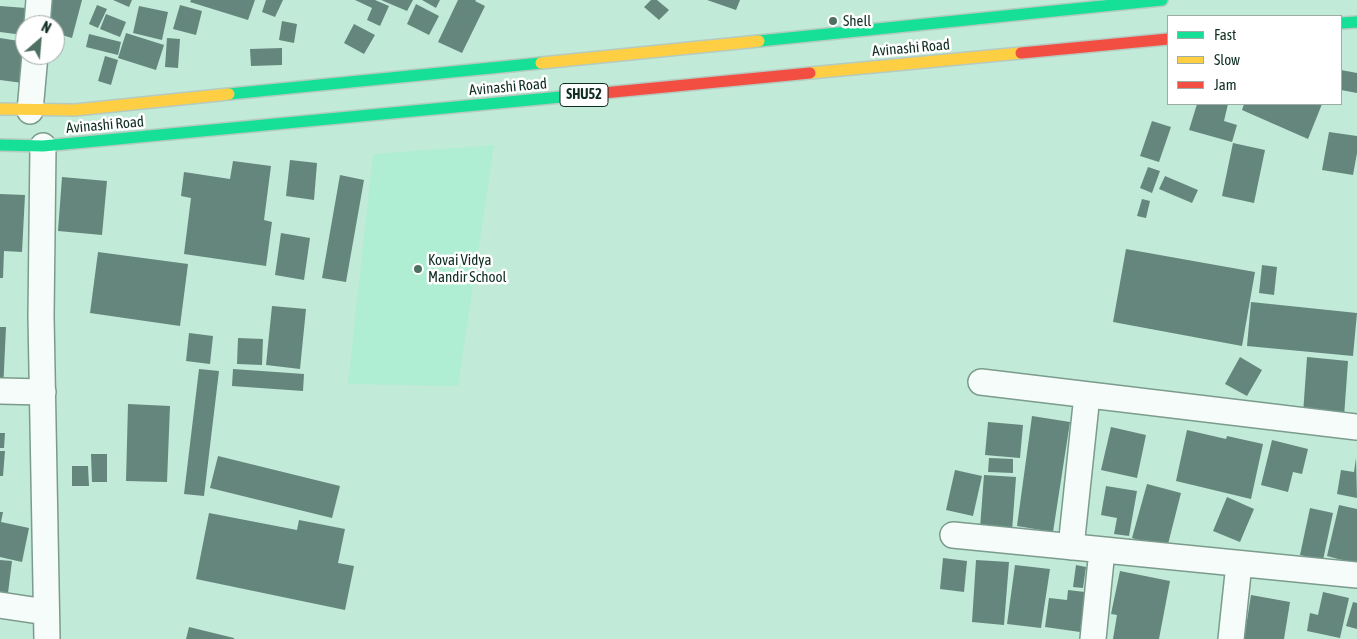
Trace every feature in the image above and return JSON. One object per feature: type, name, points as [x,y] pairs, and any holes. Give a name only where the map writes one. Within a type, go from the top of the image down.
[{"type":"main road","name":"Avinashi Road","points":[[0,110],[75,110],[1162,0]]},
{"type":"main road","points":[[1342,23],[1357,22]]},
{"type":"main road","name":"Avinashi Road","points":[[0,145],[43,146],[1167,39]]},
{"type":"street","points":[[38,15],[39,0]]},
{"type":"street","points":[[30,111],[34,65]]},
{"type":"street","points":[[43,146],[41,306],[47,639]]},
{"type":"street","points":[[981,382],[1357,427]]},
{"type":"street","points":[[0,391],[43,392]]},
{"type":"street","points":[[1071,547],[1087,395]]},
{"type":"street","points":[[953,535],[1357,576]]},
{"type":"street","points":[[1093,639],[1102,550]]},
{"type":"street","points":[[1231,639],[1238,564]]},
{"type":"street","points":[[0,605],[46,612]]},
{"type":"shaded area","name":"Kovai Vidya Mandir School","points":[[494,145],[458,386],[348,384],[373,154]]},
{"type":"building","points":[[51,0],[82,0],[72,38],[65,36],[65,15],[47,15]]},
{"type":"building","points":[[113,0],[132,0],[129,7]]},
{"type":"building","points":[[191,0],[255,0],[248,20],[190,2]]},
{"type":"building","points":[[266,0],[283,0],[275,17],[262,12]]},
{"type":"building","points":[[355,0],[375,0],[389,6],[380,26],[367,20],[372,8]]},
{"type":"building","points":[[381,0],[413,0],[407,11]]},
{"type":"building","points":[[422,0],[440,0],[436,8]]},
{"type":"building","points":[[458,0],[476,0],[485,6],[462,53],[438,42]]},
{"type":"building","points":[[651,0],[657,0],[669,10],[659,20],[644,7]]},
{"type":"building","points":[[707,0],[740,0],[736,10]]},
{"type":"building","points":[[416,4],[439,16],[429,35],[407,24]]},
{"type":"building","points":[[97,5],[107,9],[98,28],[89,24]]},
{"type":"building","points":[[180,5],[202,11],[196,35],[173,29]]},
{"type":"building","points":[[0,6],[26,8],[25,15],[15,15],[15,34],[0,32]]},
{"type":"building","points":[[139,6],[168,12],[162,40],[133,33]]},
{"type":"building","points":[[106,14],[126,22],[120,37],[100,29]]},
{"type":"building","points":[[282,21],[297,24],[294,43],[279,40]]},
{"type":"building","points":[[354,24],[375,35],[364,54],[344,43]]},
{"type":"building","points":[[126,33],[164,45],[156,70],[118,58]]},
{"type":"building","points":[[89,34],[121,42],[118,55],[86,47]]},
{"type":"building","points":[[0,38],[15,40],[15,65],[24,65],[23,83],[0,80]]},
{"type":"building","points":[[167,38],[180,39],[178,68],[165,67]]},
{"type":"building","points":[[282,48],[282,65],[251,66],[250,49]]},
{"type":"building","points":[[105,56],[118,60],[111,85],[98,81]]},
{"type":"building","points":[[1342,70],[1357,73],[1357,93],[1342,90]]},
{"type":"building","points":[[1197,105],[1228,105],[1224,121],[1237,125],[1232,142],[1189,130]]},
{"type":"building","points":[[1244,105],[1322,105],[1308,139],[1242,110]]},
{"type":"building","points":[[1152,121],[1171,127],[1159,162],[1140,156]]},
{"type":"building","points":[[1329,132],[1357,136],[1357,153],[1353,175],[1322,170]]},
{"type":"building","points":[[1233,143],[1265,150],[1254,203],[1222,196]]},
{"type":"building","points":[[290,160],[317,163],[314,200],[286,196]]},
{"type":"building","points":[[233,161],[271,166],[264,220],[272,222],[266,266],[184,254],[191,198],[181,196],[184,172],[230,179]]},
{"type":"building","points":[[1148,167],[1160,171],[1152,193],[1140,188]]},
{"type":"building","points":[[340,175],[364,180],[346,282],[322,278]]},
{"type":"building","points":[[1165,176],[1198,190],[1192,203],[1159,189]]},
{"type":"building","points":[[62,177],[107,181],[102,235],[58,231]]},
{"type":"building","points":[[0,194],[25,195],[22,252],[4,251],[3,278],[0,278]]},
{"type":"building","points":[[1142,199],[1150,201],[1146,218],[1137,216]]},
{"type":"building","points":[[281,233],[310,238],[304,280],[275,275]]},
{"type":"building","points":[[1126,249],[1255,272],[1242,346],[1113,322]]},
{"type":"building","points":[[98,252],[188,264],[180,326],[90,313]]},
{"type":"building","points":[[1262,265],[1277,267],[1274,295],[1259,293]]},
{"type":"building","points":[[1251,302],[1357,313],[1353,356],[1247,346]]},
{"type":"building","points":[[272,306],[306,309],[300,369],[266,365]]},
{"type":"building","points":[[0,327],[6,327],[3,391],[0,391]]},
{"type":"building","points":[[189,333],[213,336],[210,364],[186,361]]},
{"type":"building","points":[[238,338],[263,339],[262,365],[237,364]]},
{"type":"building","points":[[1240,357],[1262,370],[1247,396],[1225,384]]},
{"type":"building","points":[[1307,357],[1348,361],[1344,417],[1303,414]]},
{"type":"building","points":[[199,369],[219,371],[204,496],[184,494]]},
{"type":"building","points":[[233,369],[304,374],[303,391],[232,386]]},
{"type":"building","points":[[128,404],[170,406],[167,482],[126,481]]},
{"type":"building","points":[[1032,416],[1070,422],[1053,532],[1017,526]]},
{"type":"building","points":[[988,422],[1023,425],[1020,458],[985,455]]},
{"type":"building","points":[[1111,427],[1146,435],[1137,478],[1101,470]]},
{"type":"building","points":[[1187,430],[1226,439],[1227,436],[1263,444],[1251,499],[1176,481]]},
{"type":"building","points":[[0,433],[5,433],[4,448],[0,448]]},
{"type":"building","points":[[1272,440],[1308,449],[1302,474],[1293,472],[1288,492],[1261,485]]},
{"type":"building","points":[[0,451],[5,451],[3,476],[0,476]]},
{"type":"building","points":[[91,454],[107,454],[107,482],[92,482]]},
{"type":"building","points":[[218,456],[340,486],[332,518],[210,488]]},
{"type":"building","points":[[989,458],[1013,459],[1013,473],[988,472]]},
{"type":"building","points":[[1356,458],[1357,498],[1337,494],[1341,470],[1354,472]]},
{"type":"building","points":[[72,466],[88,466],[89,486],[72,486]]},
{"type":"building","points":[[955,470],[982,476],[973,516],[946,510]]},
{"type":"building","points":[[984,475],[1016,477],[1012,531],[980,528]]},
{"type":"building","points":[[1147,484],[1181,493],[1167,548],[1132,538]]},
{"type":"building","points":[[1106,486],[1137,491],[1129,536],[1114,534],[1117,518],[1101,515]]},
{"type":"building","points":[[1227,497],[1254,509],[1240,542],[1213,531]]},
{"type":"building","points":[[1339,505],[1357,509],[1357,564],[1327,556]]},
{"type":"building","points":[[1310,508],[1333,513],[1323,560],[1300,555]]},
{"type":"building","points":[[0,512],[3,512],[1,522],[29,528],[22,562],[0,557]]},
{"type":"building","points":[[209,513],[297,530],[299,520],[345,529],[338,563],[354,566],[345,610],[196,579]]},
{"type":"building","points":[[943,558],[967,561],[964,592],[940,589]]},
{"type":"building","points":[[0,560],[12,561],[8,593],[0,592]]},
{"type":"building","points":[[976,560],[1009,562],[1004,625],[972,622]]},
{"type":"building","points":[[1015,565],[1050,569],[1041,628],[1007,624]]},
{"type":"building","points":[[1076,565],[1086,567],[1083,588],[1073,587]]},
{"type":"building","points":[[1120,571],[1170,581],[1159,639],[1113,639],[1117,615],[1111,614]]},
{"type":"building","points":[[1068,590],[1085,592],[1080,632],[1045,627],[1049,598],[1067,600]]},
{"type":"building","points":[[1323,592],[1349,598],[1340,638],[1307,631],[1310,613],[1318,615]]},
{"type":"building","points":[[1251,595],[1290,602],[1284,639],[1244,639]]},
{"type":"building","points":[[1353,602],[1357,603],[1357,629],[1346,626]]},
{"type":"building","points":[[189,627],[234,638],[234,639],[186,639]]},
{"type":"traffic: fast","points":[[759,41],[1162,0]]},
{"type":"traffic: fast","points":[[1342,23],[1357,22]]},
{"type":"traffic: fast","points":[[229,94],[541,63]]},
{"type":"traffic: fast","points":[[0,145],[43,146],[603,93]]},
{"type":"traffic: slow","points":[[541,63],[759,41]]},
{"type":"traffic: slow","points":[[810,73],[1021,53]]},
{"type":"traffic: slow","points":[[0,109],[75,110],[229,94]]},
{"type":"traffic: jam","points":[[1021,53],[1167,39]]},
{"type":"traffic: jam","points":[[603,93],[810,73]]},
{"type":"place","name":"Shell","points":[[833,21]]},
{"type":"place","name":"Kovai Vidya Mandir School","points":[[418,269]]}]
